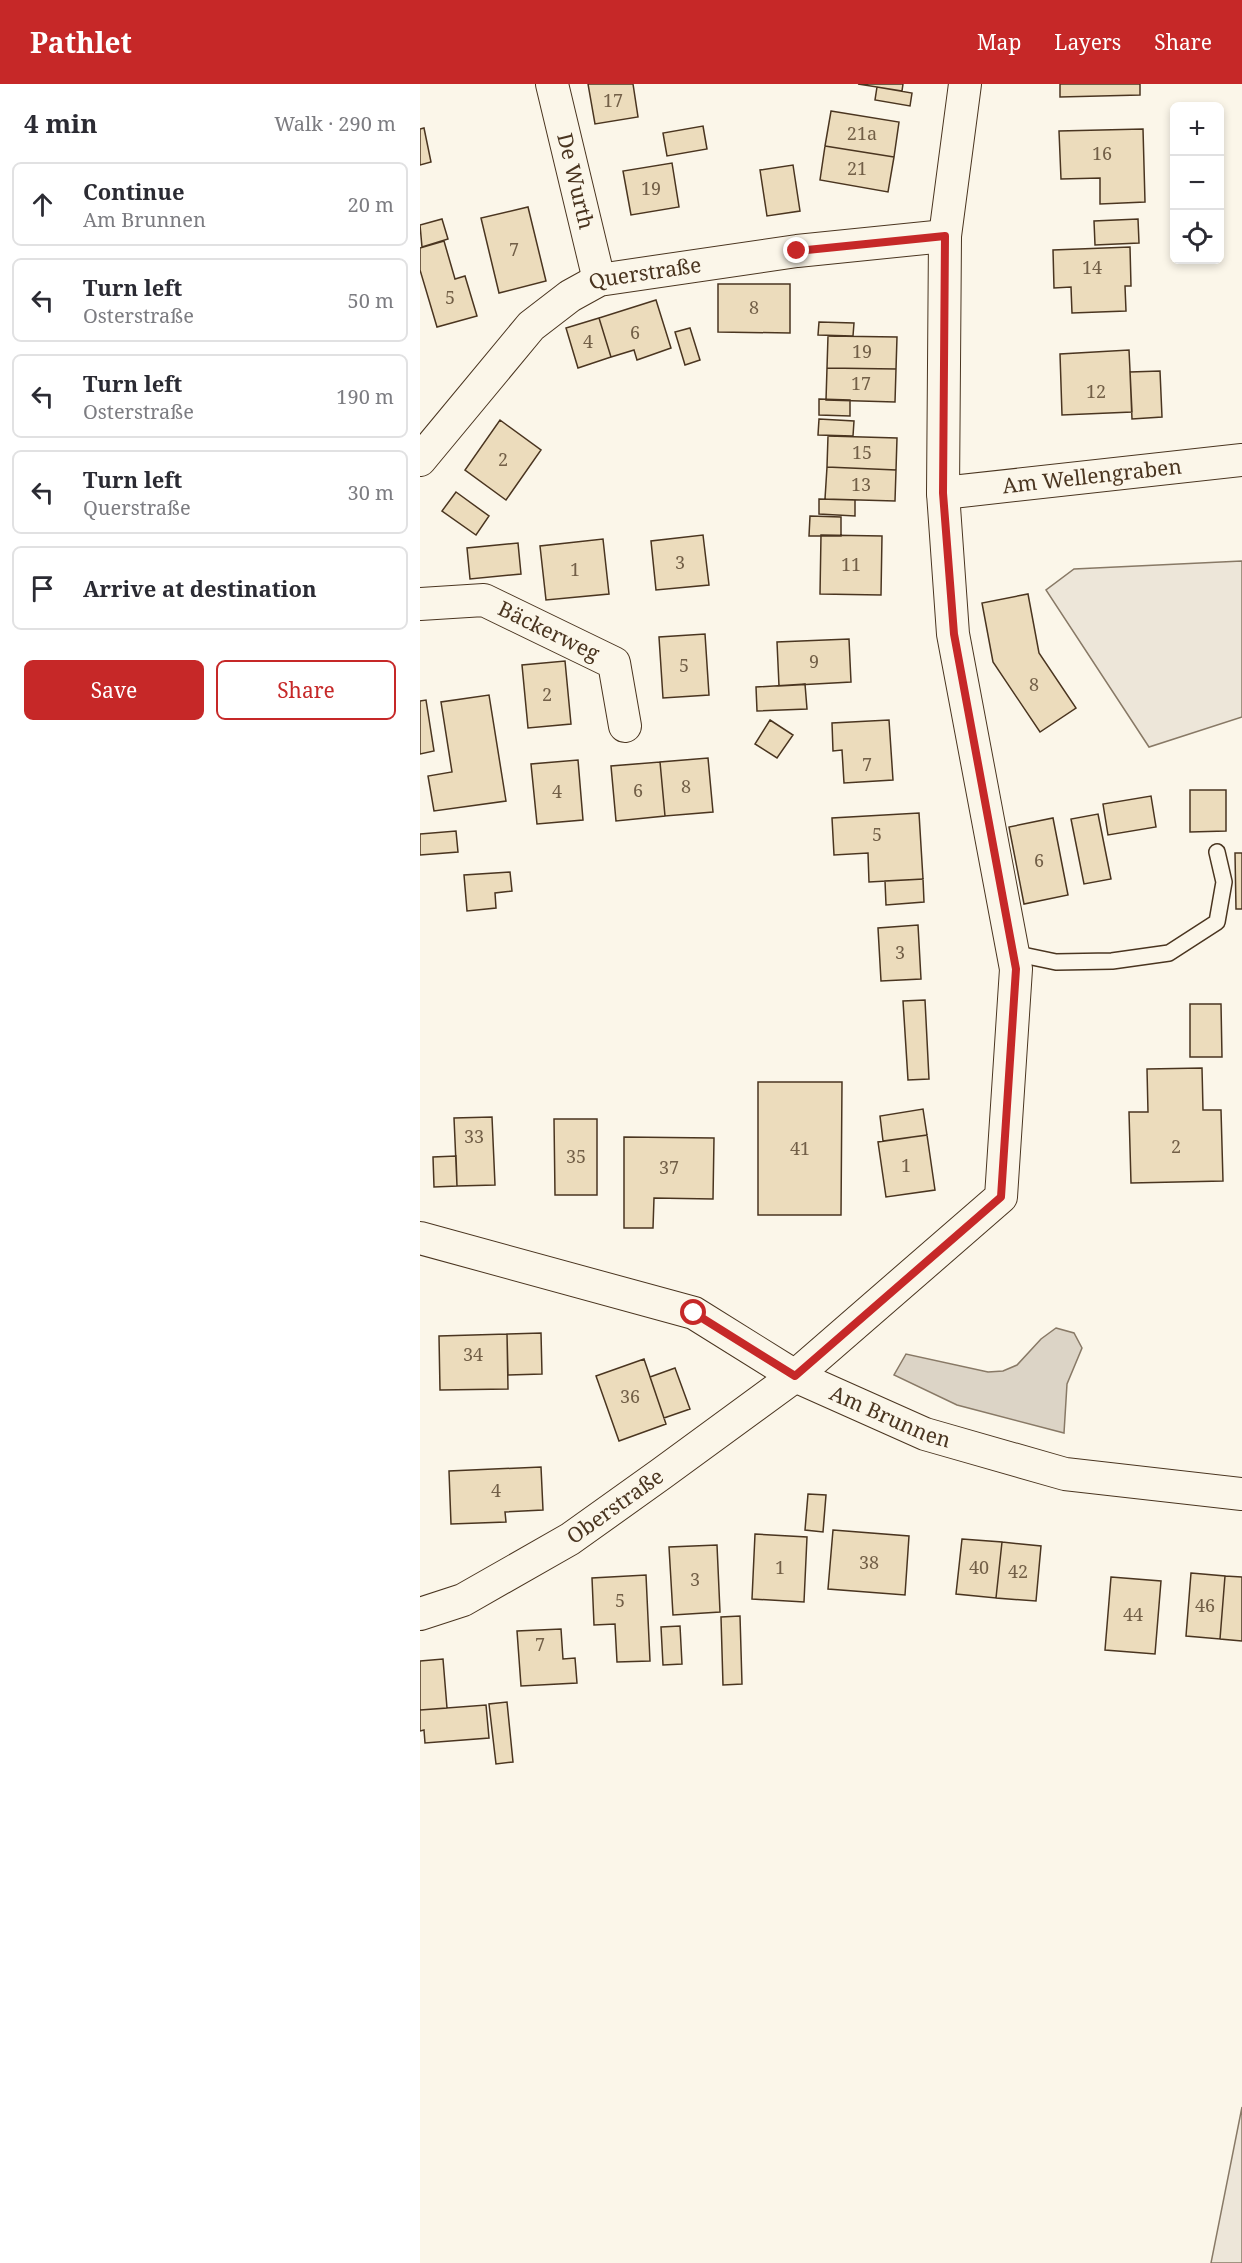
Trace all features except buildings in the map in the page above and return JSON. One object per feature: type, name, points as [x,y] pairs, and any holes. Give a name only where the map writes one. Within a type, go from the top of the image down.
[{"type":"street","name":"De Wurth","points":[[552,84],[599,280]]},
{"type":"street","name":"Oberstraße","points":[[420,1614],[463,1600],[570,1539],[795,1376],[1001,1197],[1016,969],[954,634],[943,493],[945,236],[965,84]]},
{"type":"street","name":"Querstraße","points":[[420,460],[531,326],[570,296],[599,280],[797,251],[945,236]]},
{"type":"street","name":"Am Wellengraben","points":[[943,493],[1242,460]]},
{"type":"street","name":"Bäckerweg","points":[[420,603],[484,600],[614,663],[625,726]]},
{"type":"street","name":"Am Brunnen","points":[[420,1238],[694,1313],[795,1376],[926,1434],[1065,1474],[1242,1494]]},
{"type":"lane","points":[[1013,953],[1056,962],[1112,961],[1169,953],[1216,922],[1224,882],[1217,852]]},
{"type":"shaded area","points":[[1242,561],[1242,717],[1149,747],[1046,590],[1074,569]]},
{"type":"shaded area","points":[[1056,1328],[1074,1333],[1082,1348],[1067,1384],[1064,1433],[957,1405],[894,1375],[906,1354],[988,1372],[1003,1371],[1017,1365],[1041,1339]]},
{"type":"shaded area","points":[[1242,2107],[1242,2263],[1211,2263]]},
{"type":"route","points":[[694,1313],[795,1376],[1001,1197],[1016,969],[954,634],[943,493],[945,236],[797,251]]}]
